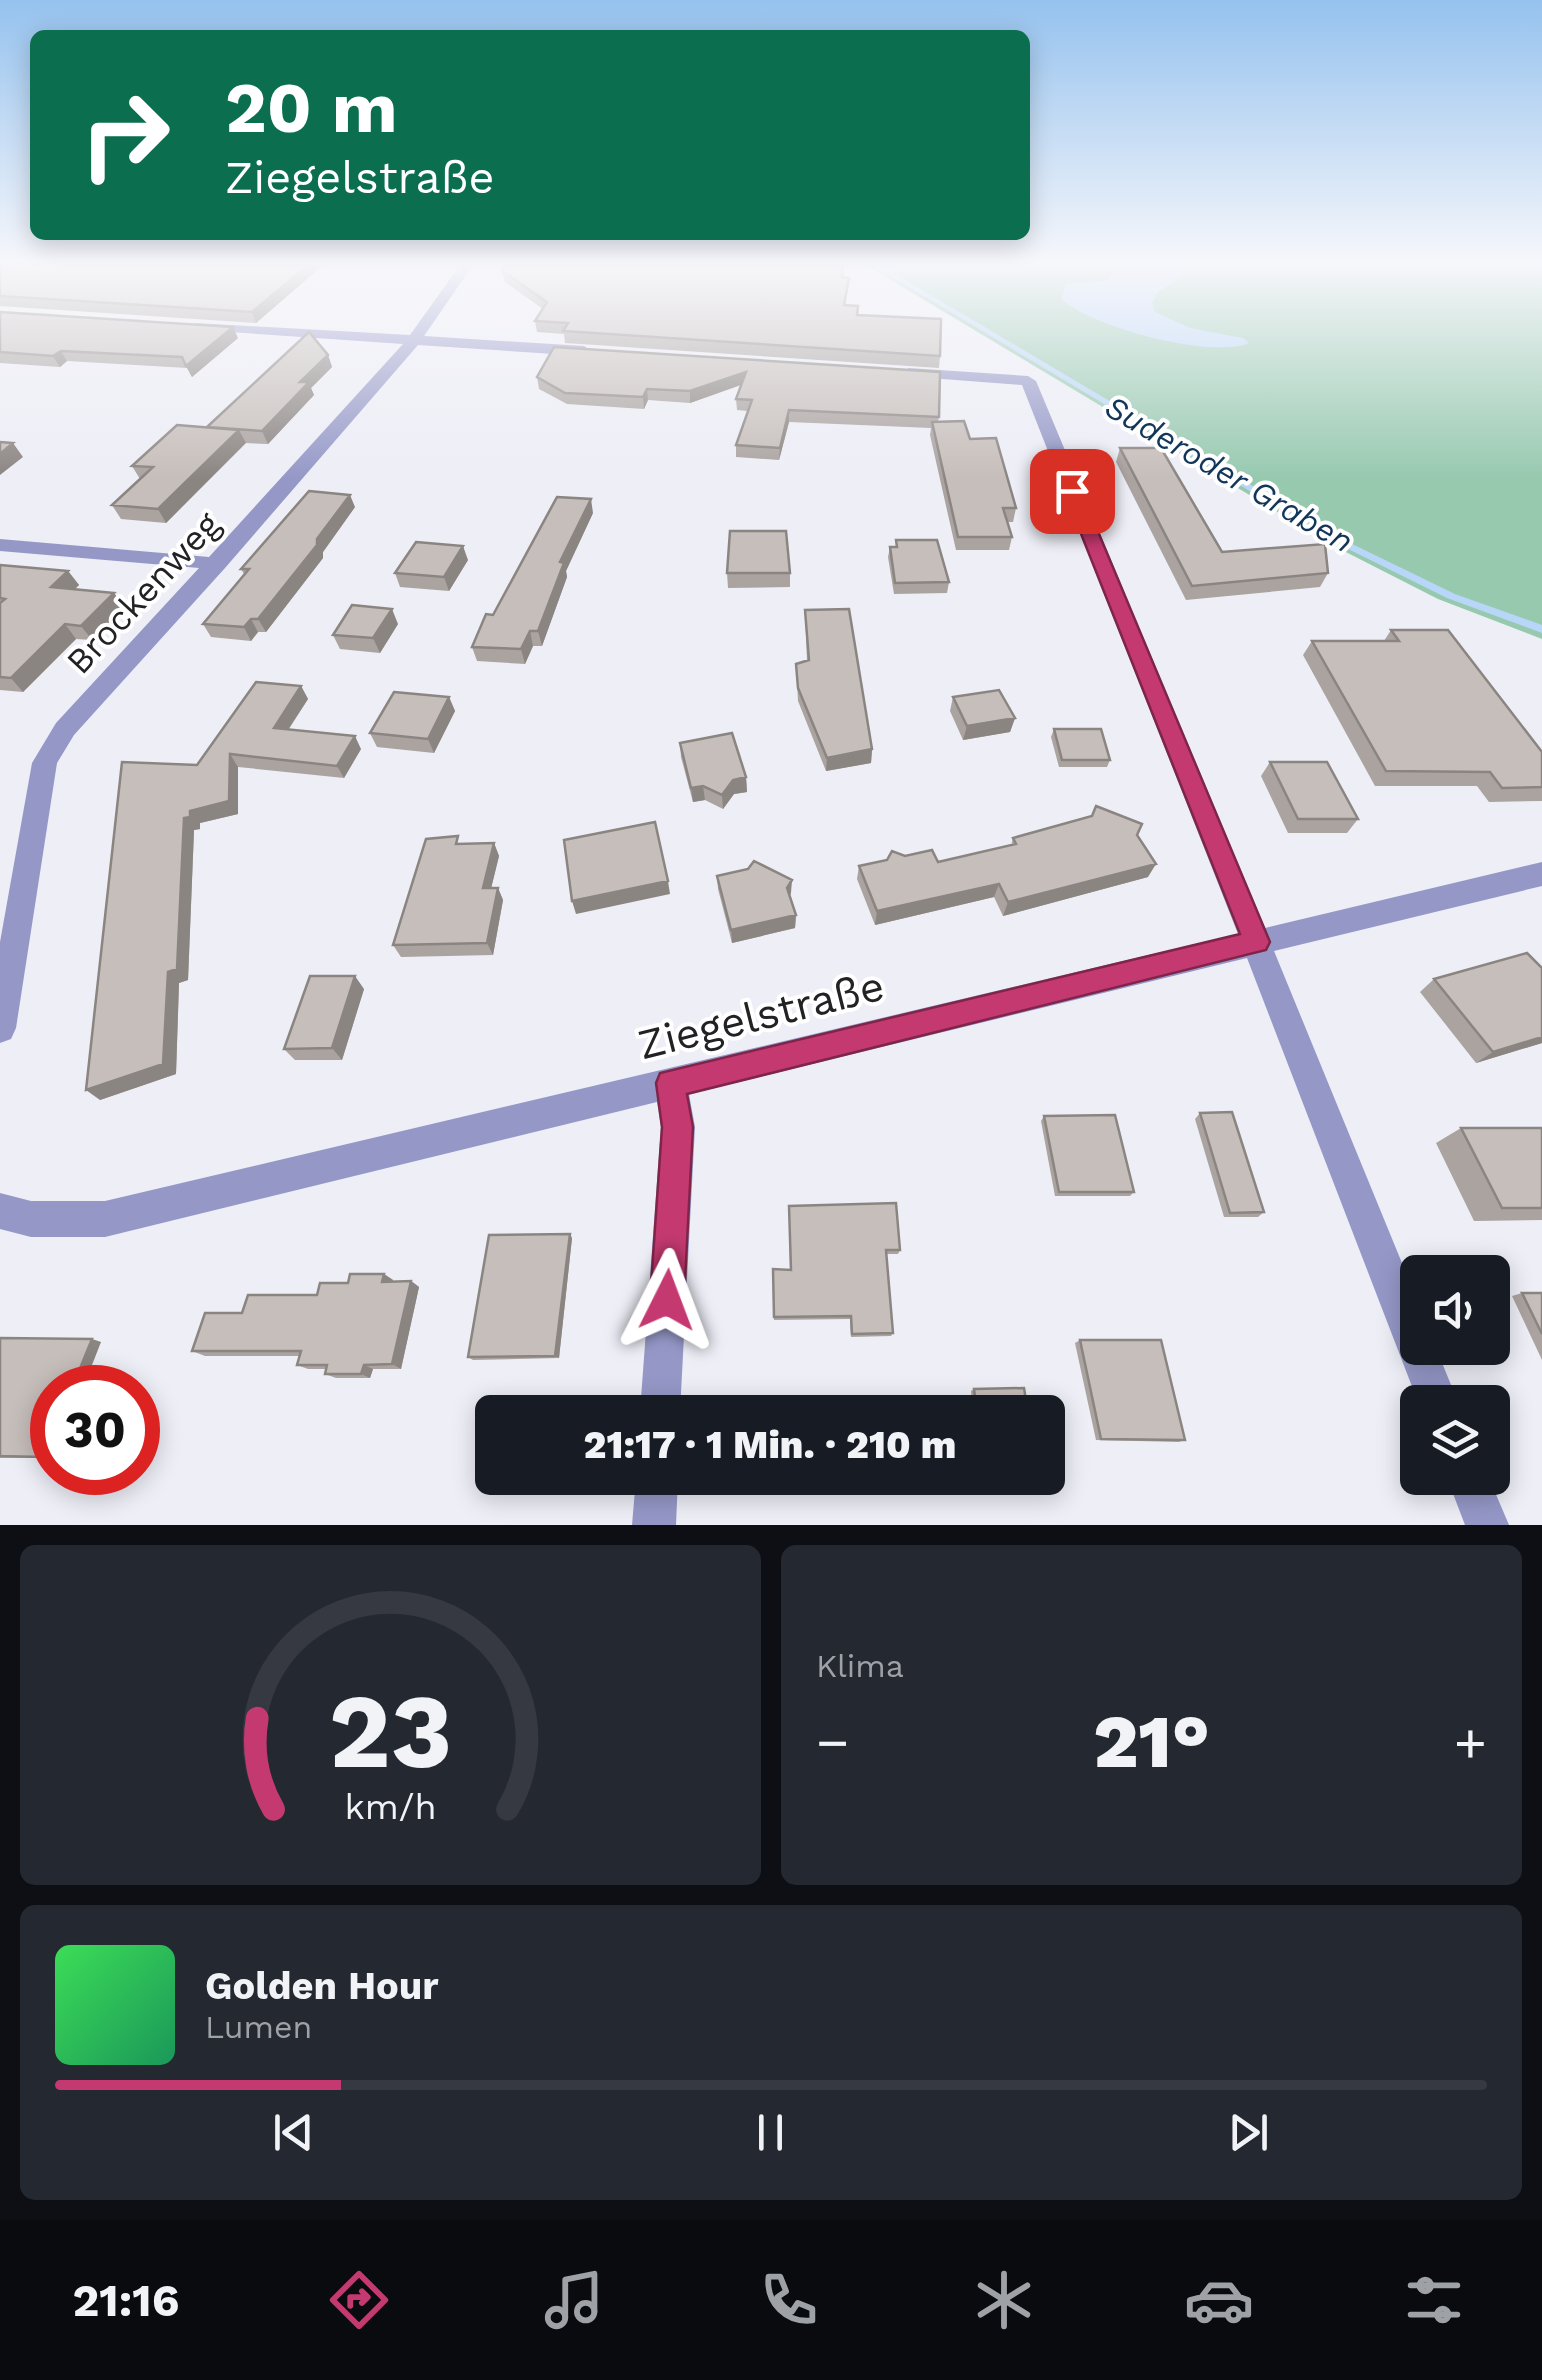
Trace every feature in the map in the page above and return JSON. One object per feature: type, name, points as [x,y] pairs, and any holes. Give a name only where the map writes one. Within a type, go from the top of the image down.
[{"type":"street","points":[[353,336],[593,352]]},
{"type":"street","name":"Brockenweg","points":[[0,1028],[45,763],[65,729],[218,564],[417,336]]},
{"type":"street","points":[[897,372],[1028,381],[1431,1385]]},
{"type":"street","points":[[0,545],[218,564]]},
{"type":"street","name":"Ziegelstraße","points":[[0,1212],[31,1219],[105,1219],[1542,874]]},
{"type":"street","points":[[661,1395],[678,1127],[670,1083]]},
{"type":"street","points":[[654,1525],[655,1495]]},
{"type":"street","points":[[1475,1495],[1487,1525]]},
{"type":"green space","points":[[985,336],[1542,336],[1542,639],[1438,599],[1336,547]]},
{"type":"water","points":[[1146,336],[1233,336],[1249,343],[1207,347]]},
{"type":"building","points":[[0,336],[222,336],[186,366],[182,357],[0,352]]},
{"type":"building","points":[[305,336],[312,336],[328,355],[300,382],[309,382],[262,431],[207,427]]},
{"type":"building","points":[[641,336],[941,336],[940,356]]},
{"type":"building","points":[[554,347],[940,372],[939,417],[789,410],[780,448],[736,445],[752,400],[736,399],[746,372],[690,391],[647,389],[643,397],[565,393],[537,377]]},
{"type":"building","points":[[964,421],[970,439],[996,438],[1016,508],[1003,508],[1012,537],[958,537],[932,422]]},
{"type":"building","points":[[177,425],[239,430],[158,509],[112,505],[153,467],[132,466]]},
{"type":"building","points":[[0,442],[13,443],[0,454]]},
{"type":"building","points":[[1120,448],[1161,448],[1222,552],[1325,544],[1328,573],[1192,586]]},
{"type":"building","points":[[309,491],[350,495],[317,539],[317,545],[258,619],[251,619],[244,627],[203,624],[249,569],[241,569]]},
{"type":"building","points":[[557,497],[591,499],[560,562],[564,563],[538,631],[530,631],[521,649],[472,647],[486,614],[493,615]]},
{"type":"building","points":[[730,531],[786,531],[790,573],[727,573]]},
{"type":"building","points":[[896,540],[937,540],[949,582],[895,583],[890,547],[897,547]]},
{"type":"building","points":[[416,542],[463,546],[444,577],[395,573]]},
{"type":"building","points":[[0,565],[68,571],[51,587],[114,593],[81,626],[65,624],[11,678],[0,677],[0,603],[5,599],[0,598]]},
{"type":"building","points":[[352,605],[392,609],[373,638],[333,635]]},
{"type":"building","points":[[849,609],[872,749],[827,758],[798,688],[796,664],[809,660],[805,610]]},
{"type":"building","points":[[1391,630],[1448,630],[1542,752],[1542,787],[1502,788],[1490,772],[1386,771],[1312,641],[1399,641]]},
{"type":"building","points":[[256,682],[301,686],[274,728],[355,736],[337,766],[230,754],[229,801],[190,811],[190,817],[184,818],[177,969],[168,972],[163,1064],[86,1090],[122,762],[197,765]]},
{"type":"building","points":[[999,690],[1015,718],[967,726],[953,697]]},
{"type":"building","points":[[394,692],[449,697],[428,739],[370,733]]},
{"type":"building","points":[[1054,729],[1101,729],[1110,760],[1062,760]]},
{"type":"building","points":[[732,733],[746,777],[733,780],[722,795],[703,786],[691,788],[680,743]]},
{"type":"building","points":[[1270,762],[1327,762],[1358,819],[1298,819]]},
{"type":"building","points":[[1096,806],[1142,824],[1137,835],[1156,864],[1008,902],[999,884],[877,911],[859,866],[887,860],[892,851],[905,856],[932,850],[938,862],[1016,844],[1013,838],[1092,816]]},
{"type":"building","points":[[655,822],[668,881],[572,901],[564,840]]},
{"type":"building","points":[[458,836],[456,844],[494,843],[483,888],[498,888],[487,943],[393,945],[426,839]]},
{"type":"building","points":[[754,861],[792,880],[787,888],[796,915],[731,930],[717,876],[748,869]]},
{"type":"building","points":[[1527,953],[1542,968],[1542,1037],[1493,1052],[1434,979]]},
{"type":"building","points":[[310,976],[355,976],[332,1048],[284,1049]]},
{"type":"building","points":[[1232,1112],[1264,1212],[1230,1213],[1200,1113]]},
{"type":"building","points":[[1115,1115],[1134,1192],[1059,1192],[1044,1116]]},
{"type":"building","points":[[1461,1128],[1542,1128],[1542,1208],[1502,1208]]},
{"type":"building","points":[[896,1203],[900,1250],[886,1250],[893,1333],[852,1334],[851,1316],[774,1317],[773,1269],[791,1270],[789,1206]]},
{"type":"building","points":[[570,1234],[555,1356],[468,1357],[489,1235]]},
{"type":"building","points":[[350,1274],[384,1274],[382,1282],[411,1281],[392,1364],[364,1365],[361,1374],[325,1374],[327,1365],[297,1365],[301,1351],[192,1351],[205,1313],[242,1313],[248,1295],[317,1295],[320,1283],[348,1283]]},
{"type":"building","points":[[1522,1293],[1542,1293],[1542,1334]]},
{"type":"building","points":[[0,1338],[92,1339],[81,1365],[30,1365],[30,1457],[0,1456]]},
{"type":"building","points":[[1080,1340],[1161,1340],[1185,1440],[1101,1439]]},
{"type":"building","points":[[1024,1388],[1025,1395],[975,1395],[974,1389]]},
{"type":"waterway","name":"Suderoder Graben","points":[[995,336],[1343,543],[1451,596],[1542,629]]},
{"type":"route","points":[[667,1300],[678,1127],[670,1083],[1256,942],[1072,491]]}]
